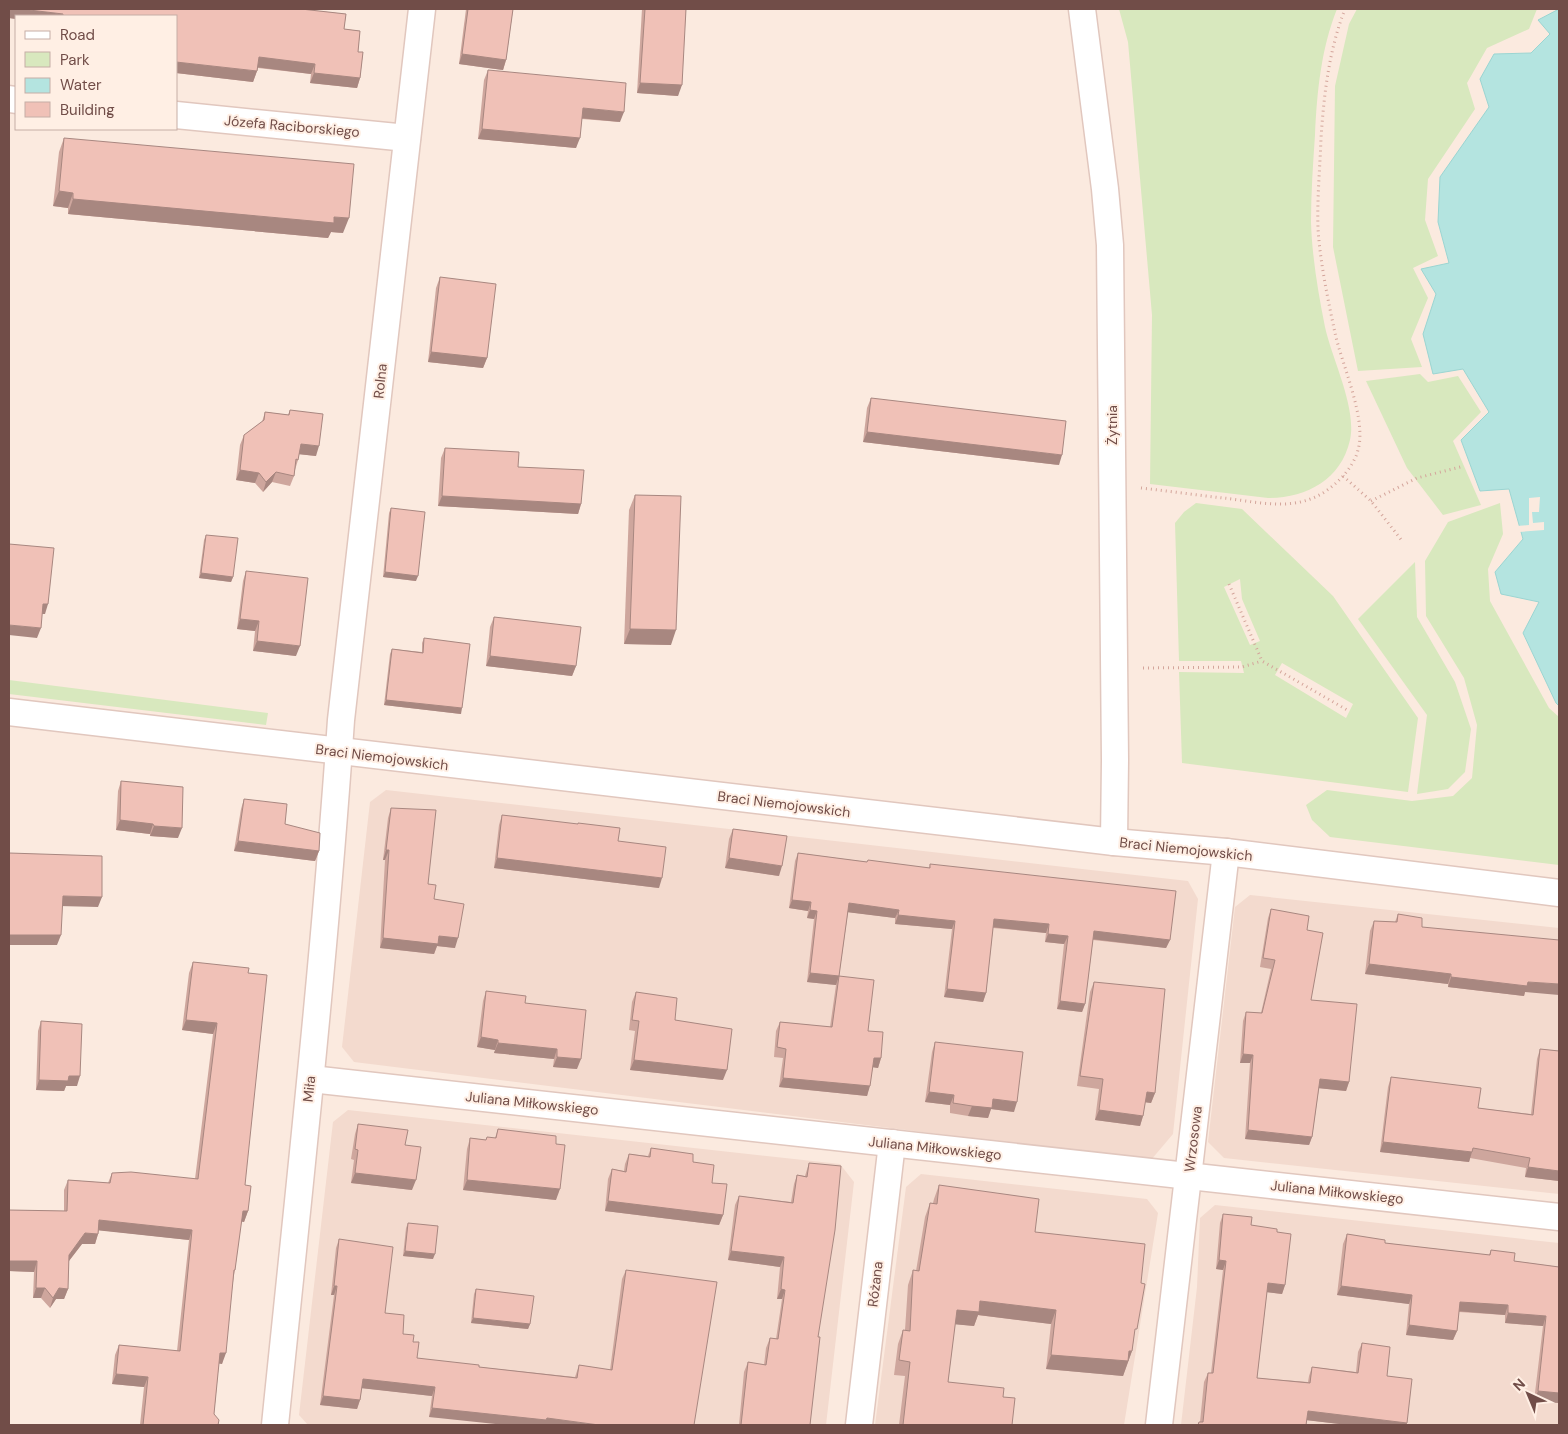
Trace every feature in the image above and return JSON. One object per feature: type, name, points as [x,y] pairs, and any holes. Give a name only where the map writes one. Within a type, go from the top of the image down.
[{"type":"street","name":"Rolna","points":[[339,752],[341,720],[422,9]]},
{"type":"street","name":"Żytnia","points":[[1082,9],[1105,189],[1110,245],[1115,760],[1114,842]]},
{"type":"street","name":"Józefa Raciborskiego","points":[[178,115],[407,138]]},
{"type":"street","name":"Braci Niemojowskich","points":[[9,712],[1114,842],[1226,852],[1559,893]]},
{"type":"street","name":"Miła","points":[[275,1425],[335,821],[339,752]]},
{"type":"street","name":"Wrzosowa","points":[[1159,1425],[1226,852]]},
{"type":"street","name":"Juliana Miłkowskiego","points":[[310,1079],[1559,1217]]},
{"type":"street","name":"Różana","points":[[859,1425],[892,1143]]},
{"type":"path","points":[[1113,485],[1288,504],[1314,498],[1328,489],[1343,476],[1353,462],[1358,450],[1360,435],[1358,417],[1333,323],[1318,230],[1323,104],[1329,62],[1337,28],[1345,9]]},
{"type":"path","points":[[1371,501],[1416,478],[1464,466]]},
{"type":"path","points":[[1343,476],[1371,501],[1403,542]]},
{"type":"path","points":[[1229,584],[1262,661],[1349,711]]},
{"type":"path","points":[[1114,669],[1242,666],[1262,661]]},
{"type":"shaded area","points":[[386,790],[1188,881],[1198,899],[1173,1134],[1151,1160],[354,1062],[342,1047],[370,802]]},
{"type":"shaded area","points":[[1250,895],[1559,928],[1559,1194],[1224,1158],[1208,1142],[1235,907]]},
{"type":"shaded area","points":[[348,1110],[840,1164],[854,1182],[826,1425],[308,1425],[299,1415],[333,1122]]},
{"type":"shaded area","points":[[921,1174],[1147,1199],[1158,1213],[1124,1425],[875,1425],[906,1187]]},
{"type":"shaded area","points":[[1215,1205],[1559,1243],[1559,1425],[1181,1425],[1197,1287],[1200,1218]]},
{"type":"green space","points":[[1119,9],[1337,9],[1327,40],[1319,87],[1311,222],[1320,301],[1328,340],[1347,399],[1350,413],[1350,440],[1339,466],[1330,476],[1320,484],[1296,495],[1268,498],[1150,484],[1152,315],[1128,42]]},
{"type":"green space","points":[[1357,9],[1537,9],[1529,29],[1487,48],[1467,83],[1475,109],[1428,179],[1425,220],[1438,256],[1413,268],[1428,298],[1411,339],[1422,367],[1358,371],[1333,247],[1335,86],[1349,24]]},
{"type":"green space","points":[[1420,374],[1428,382],[1458,376],[1481,412],[1453,441],[1481,505],[1443,515],[1407,468],[1366,381]]},
{"type":"green space","points":[[1196,503],[1242,509],[1333,596],[1418,718],[1408,792],[1182,763],[1179,672],[1244,673],[1241,661],[1179,661],[1175,523],[1184,512]],"holes":[[[1240,579],[1242,599],[1260,641],[1250,645],[1224,587]],[[1282,663],[1353,704],[1346,718],[1275,675]]]},
{"type":"green space","points":[[1500,503],[1503,534],[1488,569],[1490,601],[1549,708],[1559,717],[1559,865],[1330,837],[1312,820],[1306,805],[1327,790],[1412,801],[1453,796],[1472,778],[1477,725],[1464,678],[1426,616],[1425,561],[1448,522]]},
{"type":"green space","points":[[1415,562],[1417,617],[1455,682],[1471,729],[1465,772],[1448,789],[1417,794],[1427,715],[1358,619]]},
{"type":"green space","points":[[9,680],[268,713],[266,725],[9,694]]},
{"type":"water","points":[[1559,9],[1559,706],[1523,633],[1539,602],[1501,594],[1495,572],[1523,539],[1509,489],[1480,491],[1461,440],[1489,412],[1463,369],[1433,374],[1423,334],[1436,294],[1421,269],[1449,263],[1438,222],[1440,177],[1489,107],[1480,79],[1494,54],[1531,53],[1550,34],[1538,20]]},
{"type":"pier","points":[[1540,497],[1539,512],[1532,512],[1533,523],[1544,522],[1544,530],[1519,532],[1517,526],[1529,525],[1529,498]]},
{"type":"building","points":[[21,9],[301,9],[346,14],[344,29],[360,31],[358,52],[363,52],[360,78],[314,73],[315,64],[259,57],[257,71],[178,62],[178,15],[63,14]]},
{"type":"building","points":[[468,9],[513,9],[506,60],[462,54]]},
{"type":"building","points":[[645,9],[686,9],[682,85],[640,83]]},
{"type":"building","points":[[488,70],[626,83],[624,112],[583,108],[580,138],[482,129]]},
{"type":"building","points":[[64,138],[354,164],[349,218],[334,217],[334,223],[73,199],[73,193],[59,191]]},
{"type":"building","points":[[440,277],[496,284],[487,358],[431,352]]},
{"type":"building","points":[[871,398],[1066,421],[1062,455],[867,432]]},
{"type":"building","points":[[290,410],[323,414],[319,446],[301,444],[298,460],[296,459],[294,476],[276,472],[266,482],[259,473],[240,470],[244,435],[264,420],[265,412],[289,415]]},
{"type":"building","points":[[445,448],[519,452],[518,467],[584,470],[581,504],[442,496]]},
{"type":"building","points":[[635,495],[681,496],[676,630],[630,629]]},
{"type":"building","points":[[391,508],[425,512],[418,576],[385,572]]},
{"type":"building","points":[[206,535],[238,538],[233,577],[201,573]]},
{"type":"building","points":[[9,544],[54,548],[48,604],[43,604],[41,628],[9,625]]},
{"type":"building","points":[[246,571],[308,578],[300,646],[257,641],[259,621],[240,619]]},
{"type":"building","points":[[494,617],[581,627],[576,666],[490,656]]},
{"type":"building","points":[[424,638],[470,644],[462,708],[386,700],[392,649],[423,653]]},
{"type":"building","points":[[121,781],[183,787],[182,828],[154,826],[153,824],[120,820]]},
{"type":"building","points":[[244,799],[287,804],[285,824],[320,833],[319,851],[238,841]]},
{"type":"building","points":[[391,808],[436,810],[428,884],[436,885],[434,899],[464,904],[458,938],[439,936],[438,944],[383,938],[389,850],[386,850]]},
{"type":"building","points":[[502,815],[620,828],[618,841],[666,847],[662,878],[497,858]]},
{"type":"building","points":[[733,829],[787,836],[782,866],[729,858]]},
{"type":"building","points":[[9,853],[102,856],[102,897],[63,896],[61,935],[9,935]]},
{"type":"building","points":[[798,853],[930,868],[930,864],[1176,891],[1170,940],[1094,931],[1085,1004],[1060,1001],[1068,936],[1048,934],[1049,924],[994,919],[986,993],[947,989],[955,921],[898,915],[899,910],[849,903],[839,976],[810,973],[817,911],[810,910],[811,902],[792,900]]},
{"type":"building","points":[[1271,909],[1309,916],[1307,930],[1323,933],[1311,1000],[1357,1004],[1349,1082],[1320,1079],[1312,1137],[1248,1130],[1253,1055],[1243,1054],[1246,1012],[1262,1013],[1275,960],[1263,958]]},
{"type":"building","points":[[1398,914],[1422,918],[1422,927],[1559,940],[1559,984],[1528,982],[1527,986],[1451,977],[1451,974],[1369,964],[1374,921],[1397,922]]},
{"type":"building","points":[[193,962],[249,968],[248,973],[267,975],[245,1185],[251,1186],[248,1211],[243,1211],[234,1270],[226,1353],[220,1353],[214,1414],[219,1420],[218,1425],[143,1425],[148,1377],[116,1374],[119,1345],[180,1351],[192,1230],[99,1220],[98,1234],[85,1233],[69,1255],[68,1289],[59,1288],[53,1298],[45,1288],[36,1288],[37,1261],[9,1261],[9,1210],[67,1211],[68,1180],[110,1183],[112,1173],[131,1172],[198,1179],[217,1023],[186,1020]]},
{"type":"building","points":[[839,976],[874,980],[868,1031],[883,1032],[881,1058],[874,1058],[870,1086],[783,1078],[786,1049],[777,1047],[780,1022],[832,1027]]},
{"type":"building","points":[[1094,982],[1165,989],[1155,1093],[1147,1092],[1143,1116],[1099,1110],[1103,1079],[1080,1076]]},
{"type":"building","points":[[486,991],[526,996],[525,1003],[586,1010],[581,1059],[557,1057],[557,1049],[498,1043],[498,1040],[481,1037]]},
{"type":"building","points":[[636,992],[677,998],[675,1020],[732,1029],[727,1070],[634,1060],[639,1021],[632,1020]]},
{"type":"building","points":[[41,1021],[82,1024],[80,1076],[69,1076],[68,1081],[39,1080]]},
{"type":"building","points":[[935,1042],[1023,1052],[1017,1102],[993,1099],[992,1108],[972,1106],[953,1103],[954,1095],[929,1092]]},
{"type":"building","points":[[1540,1049],[1559,1051],[1559,1171],[1528,1167],[1530,1158],[1473,1148],[1472,1152],[1383,1142],[1391,1077],[1481,1088],[1478,1108],[1533,1115]]},
{"type":"building","points":[[358,1124],[408,1130],[405,1145],[421,1147],[416,1180],[355,1173],[358,1150],[355,1149]]},
{"type":"building","points":[[498,1129],[556,1136],[556,1144],[565,1145],[560,1189],[467,1180],[470,1138],[486,1140],[487,1137],[496,1138]]},
{"type":"building","points":[[651,1148],[693,1154],[693,1162],[714,1165],[712,1183],[727,1184],[723,1215],[608,1201],[612,1169],[626,1172],[629,1154],[650,1157]]},
{"type":"building","points":[[809,1163],[841,1166],[835,1230],[818,1337],[820,1337],[810,1425],[741,1425],[748,1362],[766,1365],[770,1338],[778,1339],[785,1290],[781,1289],[784,1257],[731,1251],[739,1196],[793,1203],[797,1175],[807,1177]]},
{"type":"building","points":[[939,1185],[1039,1199],[1035,1232],[1145,1244],[1141,1283],[1145,1284],[1137,1329],[1135,1329],[1132,1351],[1129,1351],[1128,1361],[1051,1355],[1056,1310],[980,1301],[979,1312],[957,1310],[948,1382],[1004,1388],[1003,1397],[1015,1398],[1012,1425],[903,1425],[910,1362],[899,1360],[903,1330],[910,1331],[913,1270],[919,1271],[930,1203],[937,1204]]},
{"type":"building","points":[[1223,1214],[1252,1217],[1251,1225],[1277,1229],[1277,1232],[1291,1234],[1285,1285],[1268,1283],[1257,1378],[1310,1383],[1312,1367],[1358,1373],[1362,1343],[1390,1347],[1387,1376],[1412,1379],[1407,1423],[1308,1411],[1306,1425],[1198,1425],[1199,1422],[1203,1422],[1208,1373],[1213,1373],[1226,1261],[1219,1260]]},
{"type":"building","points":[[408,1223],[438,1226],[435,1254],[405,1251]]},
{"type":"building","points":[[1347,1234],[1385,1240],[1385,1243],[1490,1255],[1491,1250],[1515,1253],[1514,1261],[1559,1267],[1559,1393],[1538,1391],[1546,1316],[1508,1313],[1508,1305],[1460,1302],[1457,1331],[1409,1325],[1412,1295],[1341,1286]]},
{"type":"building","points":[[339,1239],[393,1247],[385,1313],[404,1315],[403,1334],[414,1335],[413,1342],[419,1342],[417,1358],[479,1365],[479,1367],[577,1378],[579,1365],[612,1370],[626,1270],[717,1282],[694,1425],[599,1425],[547,1418],[546,1420],[432,1408],[435,1387],[363,1379],[360,1400],[323,1396],[337,1286],[334,1286]]},
{"type":"building","points":[[476,1289],[534,1296],[530,1324],[473,1318]]}]
